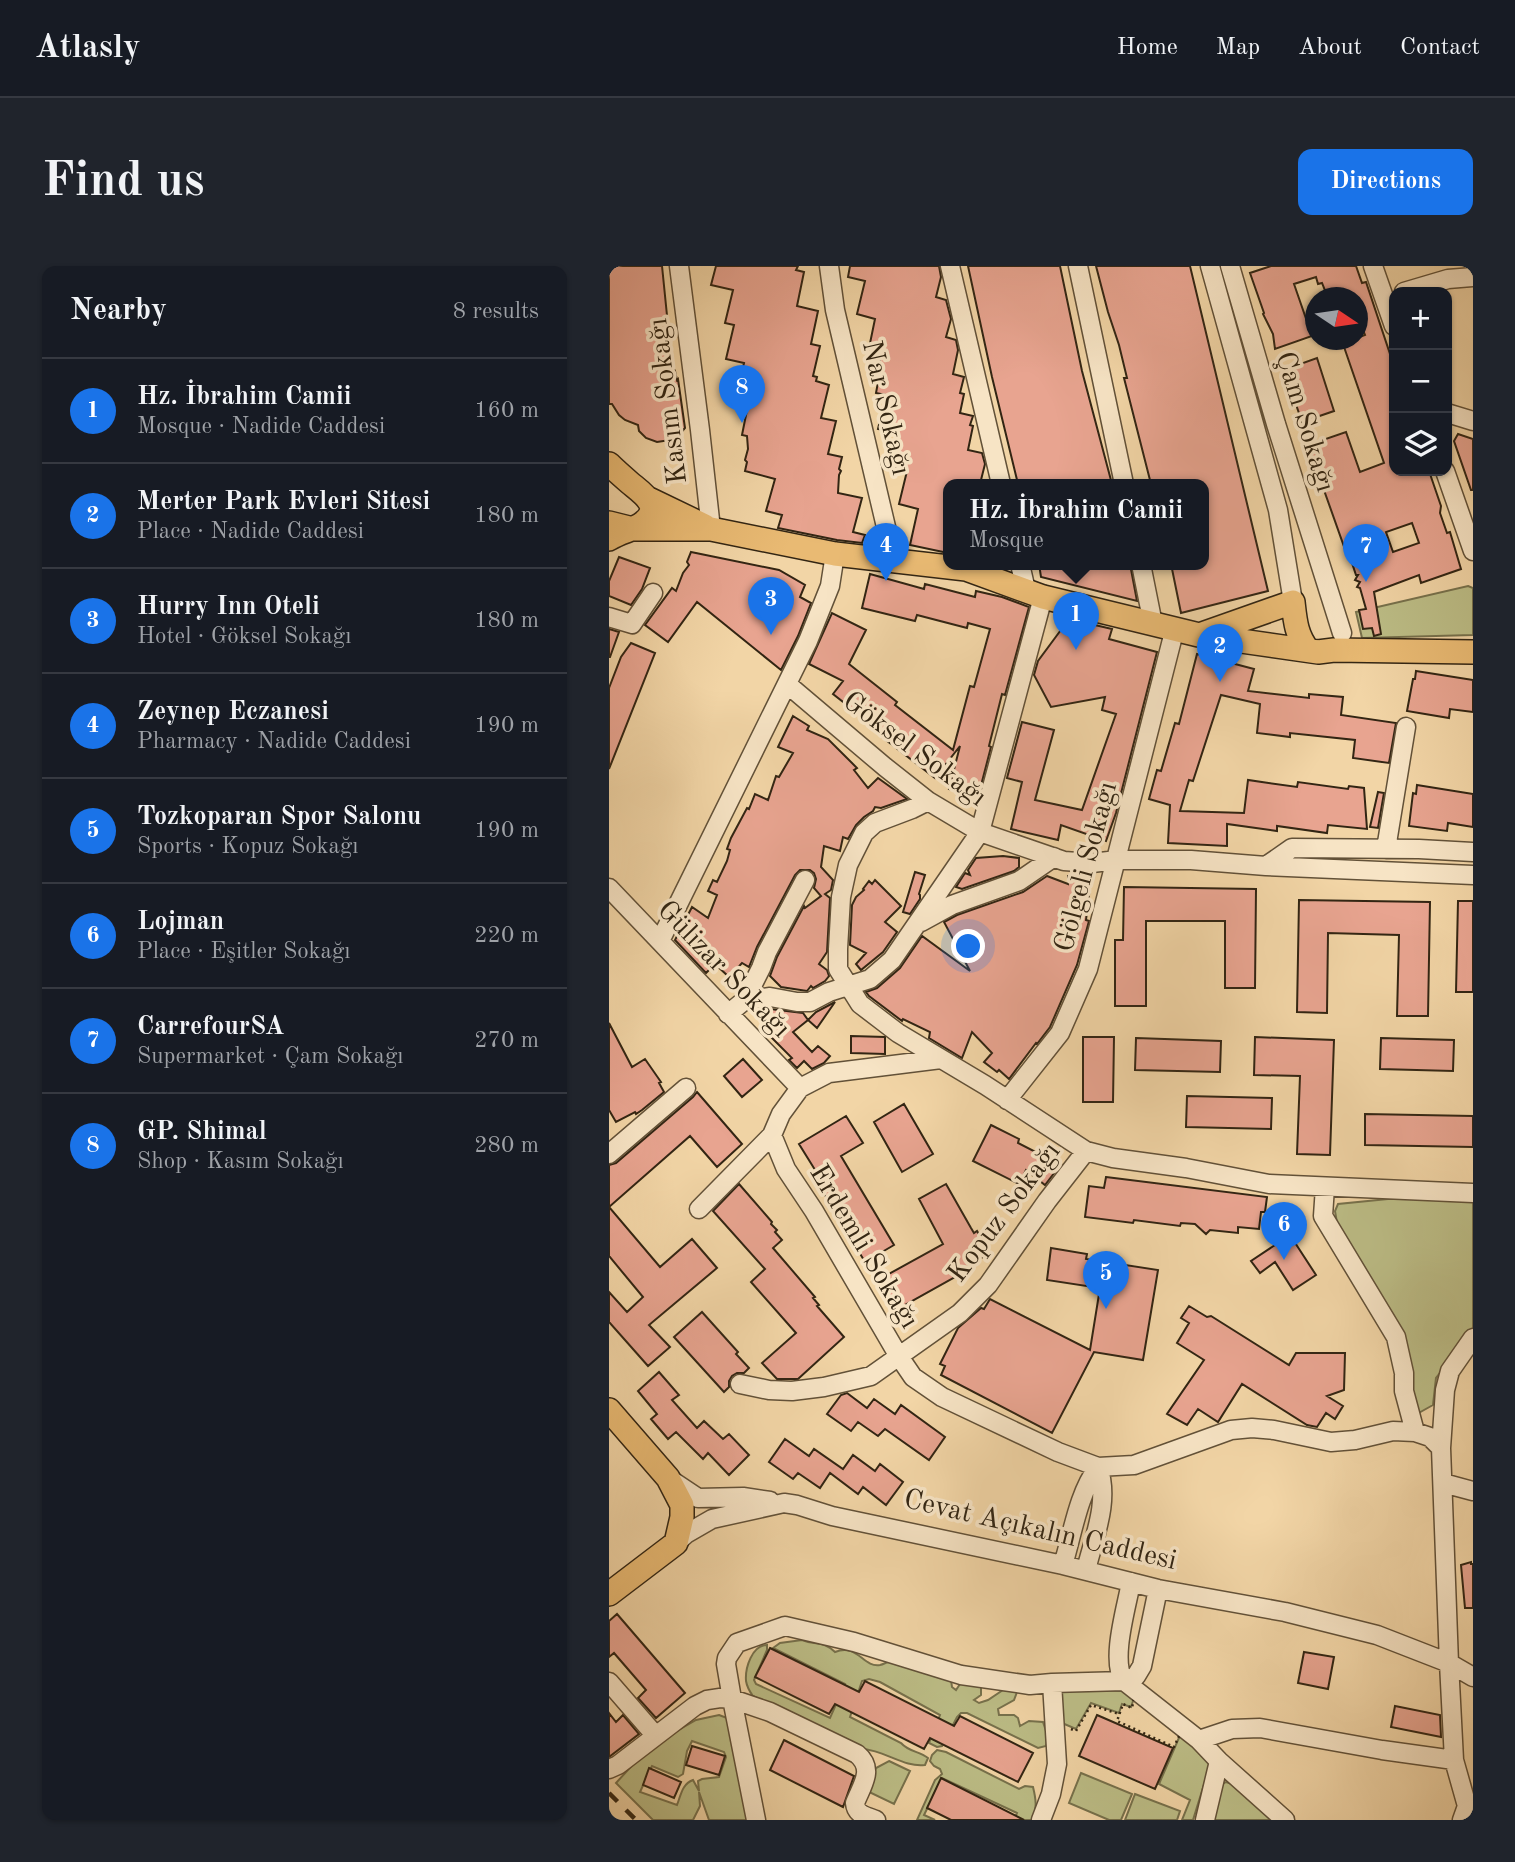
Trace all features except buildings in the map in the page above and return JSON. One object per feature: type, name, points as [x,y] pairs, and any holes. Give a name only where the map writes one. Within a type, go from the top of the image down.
[{"type":"main road","points":[[611,467],[647,498],[711,529]]},
{"type":"main road","points":[[609,523],[633,529],[644,523],[651,514],[652,506],[647,498]]},
{"type":"main road","points":[[609,539],[620,532],[633,529],[711,529],[835,554],[943,566]]},
{"type":"main road","points":[[969,570],[1035,594],[1199,635],[1318,652],[1338,641],[1381,651],[1473,652]]},
{"type":"main road","points":[[1199,635],[1293,602],[1301,641],[1308,650]]},
{"type":"main road","points":[[609,1410],[668,1478],[682,1505],[676,1543]]},
{"type":"main road","name":"Cevat Açıkalın Caddesi","points":[[609,1594],[676,1543]]},
{"type":"street","name":"Kasım Sokağı","points":[[679,266],[711,529]]},
{"type":"street","name":"Nar Sokağı","points":[[829,266],[835,310],[894,561]]},
{"type":"street","points":[[950,266],[1000,479]]},
{"type":"street","points":[[1078,266],[1123,479]]},
{"type":"street","name":"Çam Sokağı","points":[[1210,266],[1278,510],[1293,602]]},
{"type":"street","name":"Çam Sokağı","points":[[1230,266],[1338,641]]},
{"type":"street","points":[[1373,266],[1389,297]]},
{"type":"street","points":[[1421,287],[1448,279],[1473,278]]},
{"type":"street","points":[[1450,413],[1473,421]]},
{"type":"street","points":[[1447,476],[1473,551]]},
{"type":"street","points":[[660,941],[808,641],[830,586],[835,554]]},
{"type":"street","points":[[745,1000],[770,997],[810,1002],[829,992],[870,979],[884,969],[980,832],[1035,594],[1023,570]]},
{"type":"street","points":[[1143,570],[1164,626]]},
{"type":"street","points":[[609,617],[632,624],[653,593]]},
{"type":"street","name":"Gölgeli Sokağı","points":[[1007,1100],[1060,1033],[1088,969],[1117,860],[1164,626]]},
{"type":"street","name":"Göksel Sokağı","points":[[787,684],[928,801],[980,832],[1064,861],[1092,863],[1117,860],[1191,860],[1473,875]]},
{"type":"street","points":[[1386,849],[1406,727]]},
{"type":"street","points":[[928,801],[876,823],[864,833],[848,865],[841,897],[838,969],[860,1004],[898,1033],[1086,1152],[1269,1184],[1473,1193]]},
{"type":"street","points":[[1266,866],[1292,848],[1473,852]]},
{"type":"street","points":[[918,923],[951,905],[1019,881],[1054,857]]},
{"type":"street","points":[[729,1014],[745,1000],[805,880]]},
{"type":"street","name":"Gülizar Sokağı","points":[[609,888],[800,1088]]},
{"type":"street","points":[[699,1209],[772,1135],[781,1114],[800,1088],[829,1073],[941,1059]]},
{"type":"street","points":[[609,1153],[686,1088]]},
{"type":"street","name":"Erdemli Sokağı","points":[[772,1135],[786,1169],[913,1377],[942,1397],[1058,1452],[1098,1467]]},
{"type":"street","name":"Kopuz Sokağı","points":[[740,1384],[792,1391],[871,1376],[960,1314],[988,1285],[1047,1201],[1086,1152]]},
{"type":"street","points":[[1325,1187],[1323,1216],[1396,1337],[1404,1373],[1404,1391],[1415,1432]]},
{"type":"street","points":[[1462,1820],[1467,1806],[1454,1760],[1441,1448],[1445,1390],[1450,1371],[1473,1338]]},
{"type":"street","points":[[1063,1565],[1082,1497],[1098,1467],[1134,1465],[1231,1430],[1252,1428],[1331,1441],[1355,1440],[1394,1431],[1415,1432],[1430,1437],[1441,1448]]},
{"type":"street","points":[[1086,1570],[1103,1503],[1104,1486],[1098,1467]]},
{"type":"street","points":[[668,1478],[698,1498],[743,1497],[784,1503]]},
{"type":"street","points":[[1443,1483],[1473,1491]]},
{"type":"street","name":"Cevat Açıkalın Caddesi","points":[[676,1543],[712,1519],[784,1503],[797,1505],[832,1516],[1086,1570],[1158,1590],[1285,1612],[1377,1635],[1449,1663],[1473,1677]]},
{"type":"street","points":[[1131,1582],[1118,1653],[1118,1668],[1124,1681],[1199,1740],[1285,1820]]},
{"type":"street","points":[[756,1820],[726,1664],[737,1643],[785,1626],[854,1642],[961,1675],[1030,1685],[1124,1681],[1136,1676],[1142,1666],[1158,1590]]},
{"type":"street","points":[[609,1682],[655,1735]]},
{"type":"street","points":[[1041,1820],[1051,1794],[1057,1763],[1052,1682]]},
{"type":"street","points":[[609,1769],[695,1706],[707,1700],[732,1699],[770,1712],[863,1759],[867,1774],[855,1808],[876,1820]]},
{"type":"street","points":[[1199,1740],[1232,1729],[1261,1728],[1382,1751],[1454,1760]]},
{"type":"street","points":[[1205,1820],[1219,1761]]},
{"type":"path","points":[[1134,1698],[1180,1734],[1174,1747],[1117,1721],[1119,1714],[1123,1704],[1132,1708],[1134,1698]]},
{"type":"path","points":[[1054,1720],[1076,1731],[1091,1704],[1119,1714]]},
{"type":"green space","points":[[1468,586],[1473,588],[1473,635],[1362,638],[1356,612]]},
{"type":"green space","points":[[1473,1197],[1473,1333],[1436,1378],[1433,1405],[1415,1415],[1402,1348],[1338,1229],[1335,1211],[1338,1204],[1388,1199]]},
{"type":"green space","points":[[802,1640],[823,1645],[835,1652],[843,1650],[855,1653],[874,1665],[892,1660],[951,1680],[952,1687],[956,1690],[962,1681],[981,1684],[981,1695],[974,1700],[979,1703],[1003,1690],[1017,1692],[1014,1700],[998,1709],[999,1715],[1014,1715],[1020,1726],[1029,1721],[1043,1722],[1048,1737],[1046,1746],[1038,1748],[967,1713],[961,1713],[942,1746],[937,1747],[929,1743],[940,1715],[880,1682],[869,1679],[862,1681],[850,1717],[928,1758],[925,1765],[909,1764],[858,1749],[753,1696],[749,1689],[746,1676],[750,1658],[757,1649],[767,1645],[754,1680],[756,1684],[830,1718],[845,1684],[773,1648],[780,1643]]},
{"type":"green space","points":[[1060,1690],[1122,1691],[1134,1698],[1131,1707],[1122,1704],[1119,1713],[1091,1703],[1076,1729],[1062,1723]]},
{"type":"green space","points":[[719,1715],[727,1718],[749,1820],[709,1820],[699,1792],[700,1806],[693,1820],[653,1820],[616,1783],[649,1747],[696,1720]],"holes":[[[692,1741],[724,1752],[726,1757],[719,1777],[698,1781],[699,1791],[693,1780],[689,1782],[682,1790],[677,1805],[640,1792],[652,1766],[678,1777],[683,1774],[687,1751]]]},
{"type":"green space","points":[[1181,1733],[1211,1762],[1193,1820],[1182,1820],[1190,1800],[1159,1784]]},
{"type":"green space","points":[[937,1750],[1019,1789],[1025,1786],[1033,1787],[1036,1804],[1033,1820],[1014,1820],[1017,1813],[942,1778],[924,1815],[935,1820],[917,1820],[935,1780],[942,1774],[930,1761]]},
{"type":"green space","points":[[889,1761],[910,1771],[894,1804],[865,1790],[876,1768]]},
{"type":"green space","points":[[1081,1773],[1132,1794],[1121,1820],[1109,1820],[1069,1803]]},
{"type":"green space","points":[[1226,1782],[1232,1784],[1274,1820],[1209,1820],[1221,1785]]},
{"type":"green space","points":[[1135,1794],[1180,1811],[1177,1820],[1125,1820]]},
{"type":"railway","points":[[609,1793],[636,1820]]},
{"type":"place","name":"GP. Shimal","points":[[742,423]]},
{"type":"place","name":"Zeynep Eczanesi","points":[[886,581]]},
{"type":"place","name":"CarrefourSA","points":[[1366,582]]},
{"type":"place","name":"Hurry Inn Oteli","points":[[771,635]]},
{"type":"place","name":"Hz. İbrahim Camii","points":[[1076,650]]},
{"type":"place","name":"Merter Park Evleri Sitesi","points":[[1220,682]]},
{"type":"place","name":"Lojman","points":[[1284,1260]]},
{"type":"place","name":"Tozkoparan Spor Salonu","points":[[1106,1309]]}]
